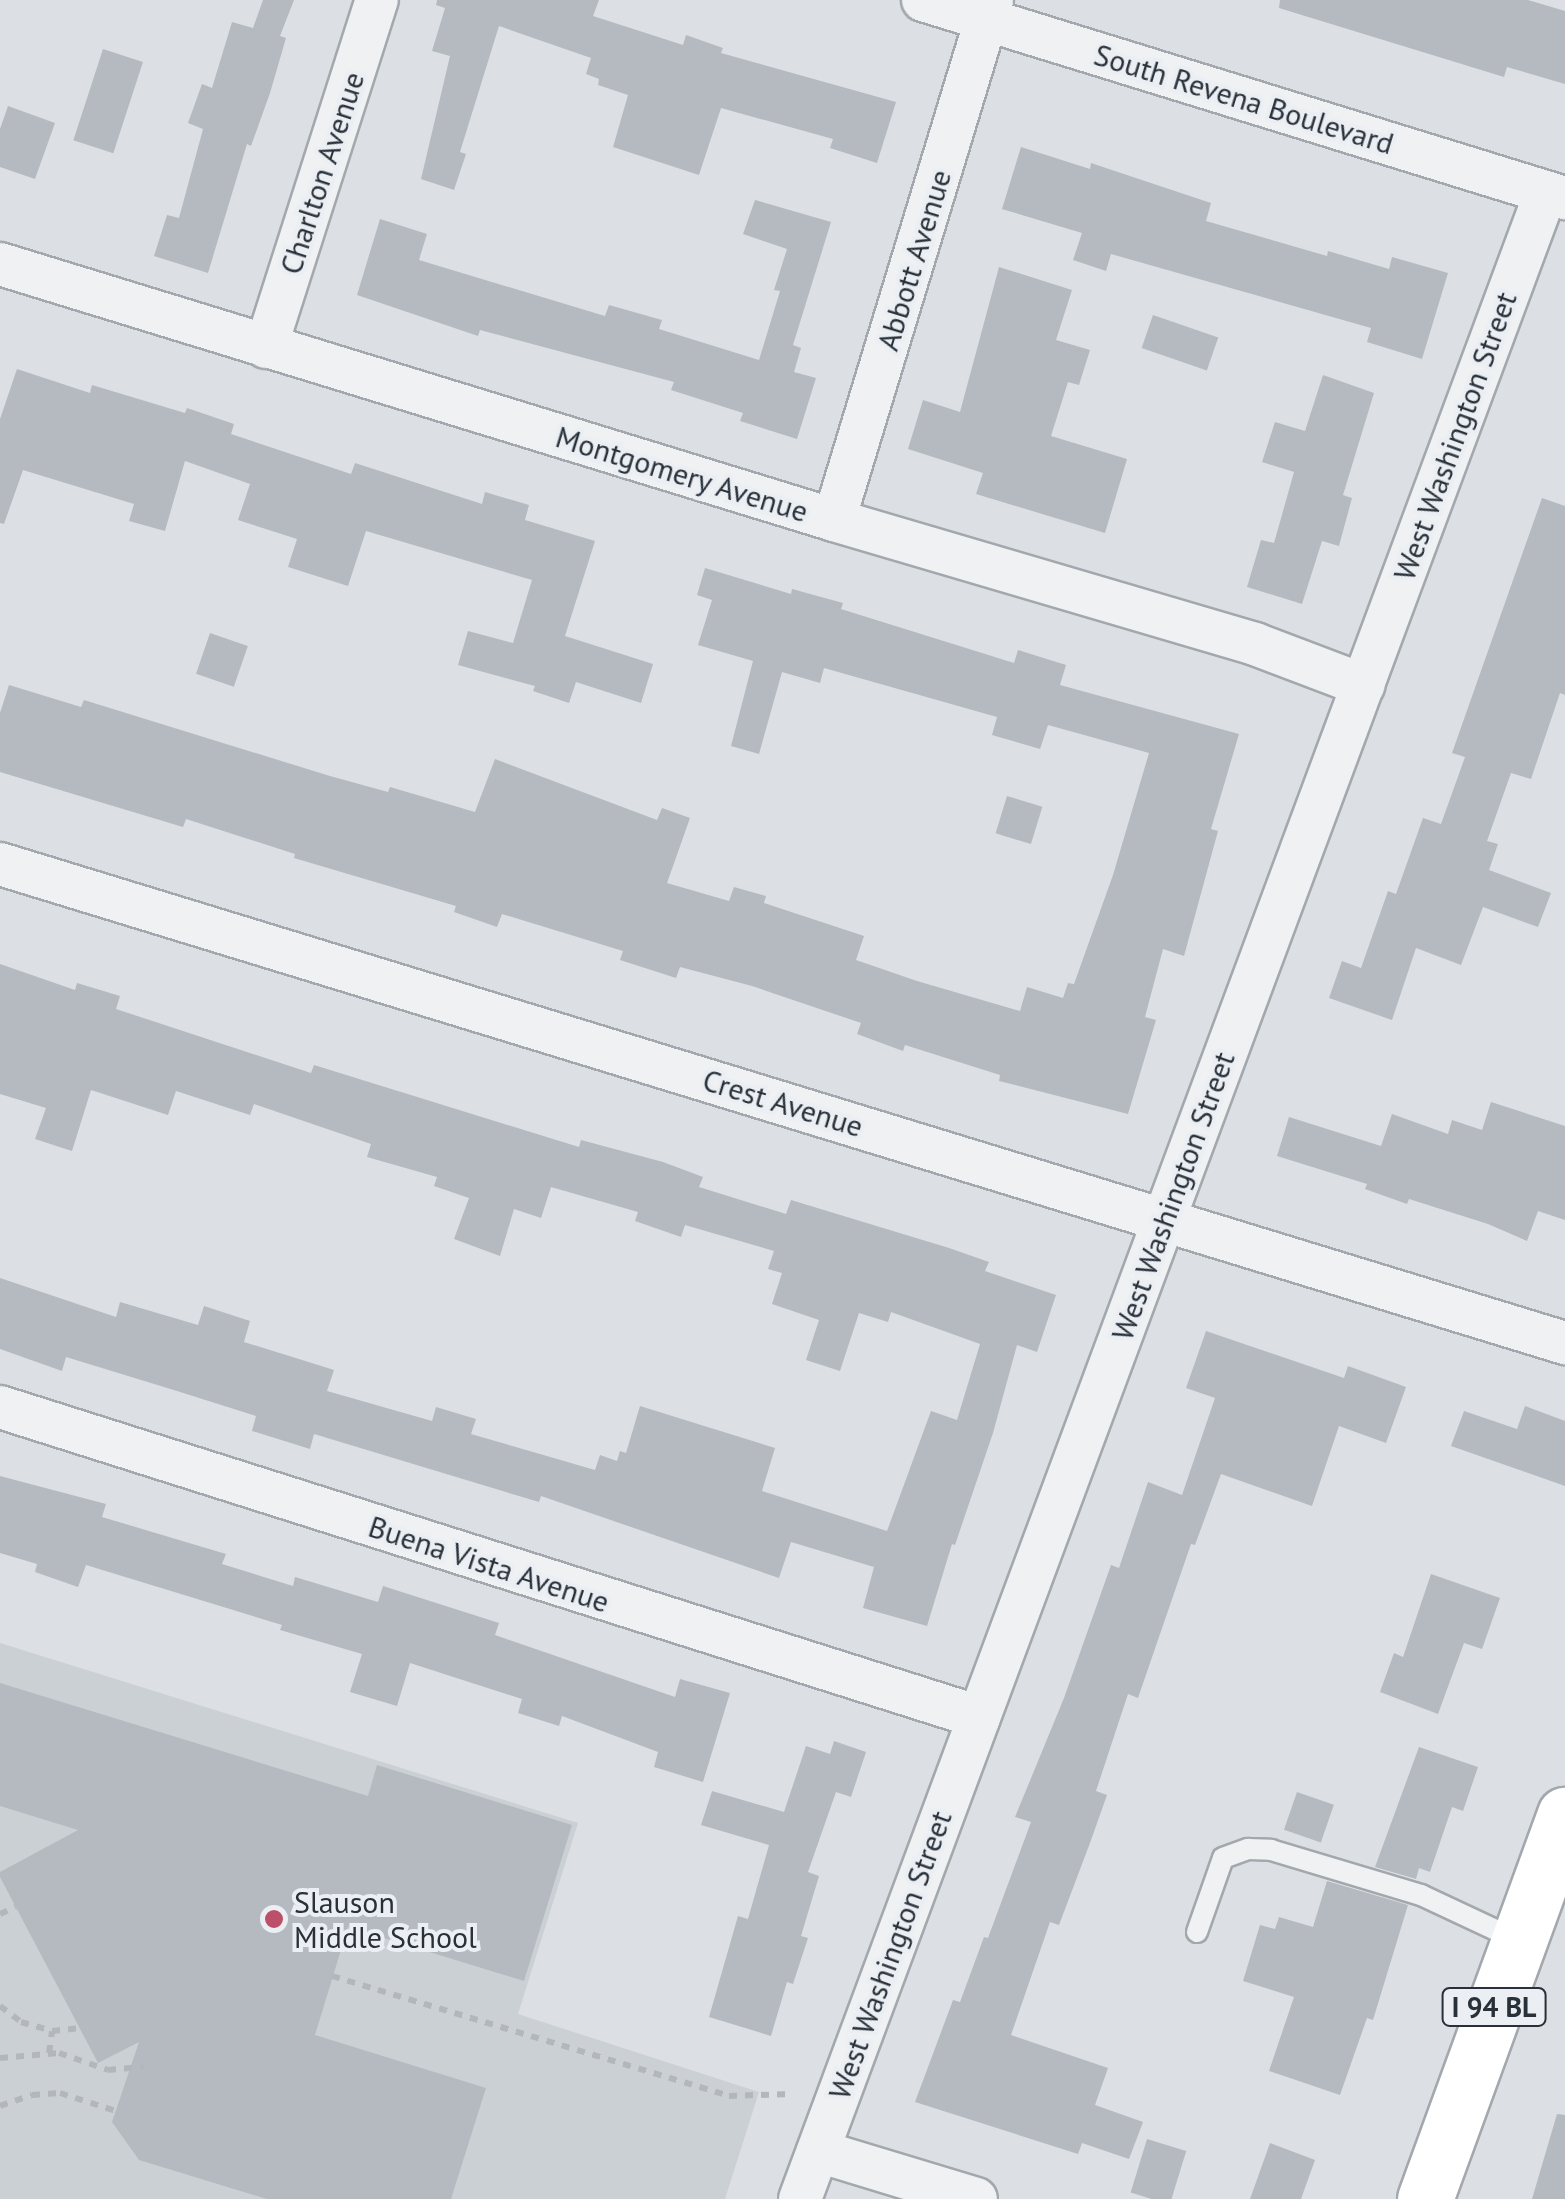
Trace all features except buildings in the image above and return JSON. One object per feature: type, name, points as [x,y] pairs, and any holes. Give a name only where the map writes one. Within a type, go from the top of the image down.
[{"type":"main road","name":"I 94 BL","points":[[1425,2199],[1564,1818]]},
{"type":"street","name":"Charlton Avenue","points":[[266,347],[377,0]]},
{"type":"street","name":"South Revena Boulevard","points":[[923,0],[990,10],[1555,195]]},
{"type":"street","name":"Abbott Avenue","points":[[834,520],[990,10]]},
{"type":"street","name":"West Washington Street","points":[[800,2199],[1362,685],[1555,195]]},
{"type":"street","name":"Montgomery Avenue","points":[[0,264],[834,520],[1255,644],[1362,685]]},
{"type":"street","name":"Crest Avenue","points":[[0,864],[1565,1343]]},
{"type":"street","name":"Buena Vista Avenue","points":[[0,1407],[979,1717]]},
{"type":"street","points":[[818,2151],[976,2199]]},
{"type":"lane","points":[[1196,1932],[1224,1858],[1248,1849],[1271,1850],[1420,1895],[1519,1941]]},
{"type":"path","points":[[0,1914],[16,1908]]},
{"type":"path","points":[[332,1976],[729,2096],[790,2094]]},
{"type":"path","points":[[0,2006],[21,2022],[52,2031],[80,2028]]},
{"type":"path","points":[[49,2053],[52,2031]]},
{"type":"path","points":[[0,2058],[49,2053],[108,2070],[144,2066]]},
{"type":"path","points":[[0,2106],[32,2095],[60,2093],[116,2111]]},
{"type":"shaded area","name":"Slauson Middle School","points":[[0,1643],[578,1823],[518,2014],[759,2092],[725,2199],[0,2199]]},
{"type":"place","name":"Slauson Middle School","points":[[274,1919]]}]
